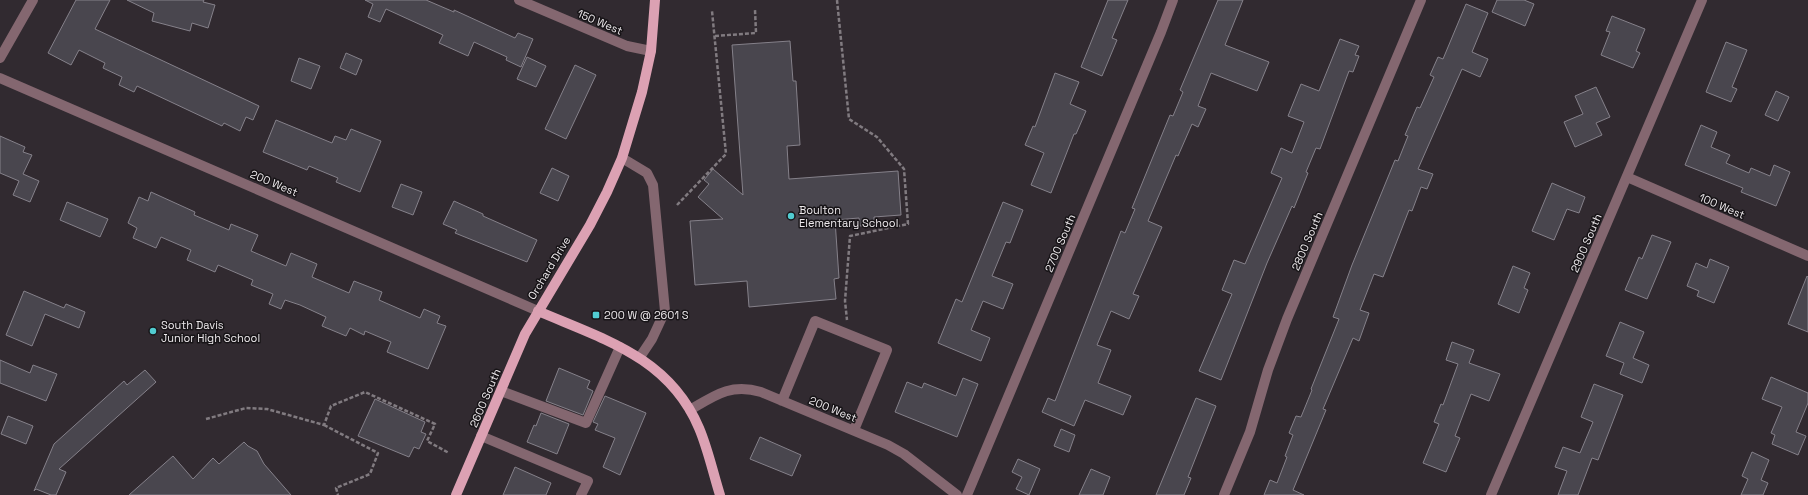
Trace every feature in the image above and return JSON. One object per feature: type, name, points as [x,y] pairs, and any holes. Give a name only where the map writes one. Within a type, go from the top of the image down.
[{"type":"main road","name":"Orchard Drive","points":[[655,0],[651,51],[642,92],[622,158],[590,225],[538,311],[620,347],[640,358],[669,381],[680,394],[690,410],[704,440],[720,495]]},
{"type":"main road","name":"2600 South","points":[[456,495],[525,334],[538,311]]},
{"type":"street","points":[[0,58],[33,0]]},
{"type":"street","name":"150 West","points":[[519,0],[627,46],[651,51]]},
{"type":"street","name":"2700 South","points":[[967,495],[1161,32],[1173,0]]},
{"type":"street","name":"2800 South","points":[[1224,495],[1250,432],[1268,370],[1287,319],[1421,0]]},
{"type":"street","name":"2900 South","points":[[1491,495],[1702,0]]},
{"type":"street","name":"200 West","points":[[0,78],[538,311]]},
{"type":"street","points":[[622,158],[647,173],[653,185],[665,311],[652,340],[640,358]]},
{"type":"street","name":"100 West","points":[[1627,178],[1808,256]]},
{"type":"street","points":[[782,401],[815,321],[843,332],[887,350],[854,430]]},
{"type":"street","points":[[501,391],[586,423],[620,347]]},
{"type":"street","name":"200 West","points":[[690,410],[712,397],[732,389],[750,389],[854,430],[896,449],[957,495]]},
{"type":"street","points":[[481,436],[588,480],[581,495]]},
{"type":"path","points":[[837,0],[849,119],[877,137],[904,169],[908,224],[850,236],[845,301],[847,322]]},
{"type":"path","points":[[715,36],[756,33],[755,10]]},
{"type":"path","points":[[676,205],[726,154],[712,12]]},
{"type":"path","points":[[324,425],[330,406],[364,392],[435,424],[427,442],[449,453]]},
{"type":"path","points":[[206,419],[246,408],[266,409],[324,425],[378,453],[370,474],[336,488],[338,495]]},
{"type":"building","points":[[76,0],[110,0],[95,29],[259,106],[253,120],[246,117],[240,131],[224,123],[222,126],[137,86],[134,92],[119,85],[122,77],[103,68],[105,63],[79,50],[71,65],[48,53]]},
{"type":"building","points":[[127,0],[204,0],[203,2],[215,5],[208,28],[192,23],[190,31],[152,21],[154,13]]},
{"type":"building","points":[[365,0],[426,0],[454,12],[454,10],[515,38],[518,33],[533,39],[521,67],[506,60],[507,57],[474,42],[468,56],[439,43],[443,35],[386,9],[380,22],[368,17],[373,4]]},
{"type":"building","points":[[1108,0],[1128,0],[1112,38],[1117,40],[1102,76],[1081,67]]},
{"type":"building","points":[[1218,0],[1243,0],[1225,45],[1269,62],[1257,91],[1211,73],[1198,106],[1206,109],[1198,127],[1192,124],[1178,156],[1176,155],[1148,221],[1162,227],[1133,294],[1139,296],[1129,319],[1111,311],[1097,345],[1111,350],[1098,383],[1131,396],[1123,415],[1085,400],[1074,426],[1042,412],[1048,398],[1055,401],[1121,231],[1125,233],[1135,209],[1132,208],[1170,115],[1173,116],[1183,92],[1180,90]]},
{"type":"building","points":[[1497,0],[1524,0],[1534,4],[1525,26],[1492,12]]},
{"type":"building","points":[[1466,4],[1488,13],[1472,52],[1488,59],[1480,77],[1462,69],[1418,169],[1433,174],[1427,189],[1421,187],[1412,211],[1409,210],[1383,277],[1374,274],[1360,310],[1369,313],[1359,341],[1353,338],[1323,409],[1326,410],[1293,490],[1304,495],[1264,495],[1270,480],[1277,483],[1287,457],[1285,456],[1293,435],[1289,433],[1296,416],[1301,417],[1339,319],[1333,317],[1352,265],[1395,160],[1398,161],[1408,136],[1405,135],[1417,107],[1420,108],[1434,77],[1430,75],[1438,57],[1443,59]]},
{"type":"building","points":[[1612,16],[1645,29],[1636,51],[1640,53],[1633,68],[1601,55],[1610,32],[1606,31]]},
{"type":"building","points":[[1340,39],[1359,46],[1355,55],[1359,56],[1353,72],[1349,71],[1320,149],[1316,148],[1294,208],[1292,206],[1267,263],[1221,380],[1199,371],[1232,294],[1222,290],[1234,260],[1245,264],[1282,178],[1271,173],[1281,148],[1292,153],[1304,122],[1288,116],[1301,84],[1319,91]]},
{"type":"building","name":"Boulton Elementary School","points":[[790,41],[793,81],[796,81],[800,145],[787,146],[789,179],[898,171],[901,215],[874,217],[874,225],[860,226],[859,218],[835,220],[839,278],[834,279],[836,299],[749,307],[747,281],[695,285],[690,221],[723,219],[698,197],[709,184],[704,180],[713,169],[743,195],[732,45]]},
{"type":"building","points":[[1726,42],[1747,50],[1732,87],[1737,89],[1731,102],[1706,92]]},
{"type":"building","points":[[346,53],[362,60],[356,75],[340,68]]},
{"type":"building","points":[[527,57],[546,66],[536,87],[517,79]]},
{"type":"building","points":[[299,58],[320,66],[311,89],[291,81]]},
{"type":"building","points":[[575,65],[596,75],[566,139],[545,129]]},
{"type":"building","points":[[1055,73],[1079,82],[1070,104],[1086,111],[1076,134],[1074,134],[1051,193],[1031,185],[1044,153],[1025,145],[1033,126],[1035,127]]},
{"type":"building","points":[[1596,87],[1610,117],[1596,123],[1602,135],[1575,147],[1564,122],[1583,114],[1575,96]]},
{"type":"building","points":[[1776,91],[1789,97],[1778,121],[1765,115]]},
{"type":"building","points":[[276,120],[332,143],[335,136],[346,140],[351,129],[381,141],[360,192],[336,182],[338,178],[309,166],[307,170],[263,152]]},
{"type":"building","points":[[1701,125],[1717,132],[1711,147],[1730,155],[1726,163],[1749,173],[1751,168],[1770,176],[1774,165],[1790,172],[1776,206],[1741,192],[1743,188],[1685,165]]},
{"type":"building","points":[[0,136],[25,147],[23,152],[32,155],[23,174],[39,181],[30,202],[13,195],[19,181],[0,173]]},
{"type":"building","points":[[552,168],[569,176],[558,201],[540,193]]},
{"type":"building","points":[[1552,183],[1585,197],[1579,213],[1567,209],[1554,240],[1532,231]]},
{"type":"building","points":[[401,184],[422,192],[413,215],[392,207]]},
{"type":"building","points":[[151,192],[195,212],[194,215],[229,230],[231,224],[258,235],[251,251],[286,266],[291,253],[317,264],[312,277],[349,293],[354,281],[382,292],[379,300],[420,318],[424,309],[440,316],[437,323],[446,326],[428,369],[387,352],[391,342],[365,331],[364,335],[350,328],[346,336],[322,326],[326,317],[300,305],[285,300],[281,309],[269,304],[273,294],[251,285],[253,280],[218,265],[215,272],[187,260],[191,250],[161,237],[156,248],[133,238],[137,228],[128,223],[139,197],[148,201]]},
{"type":"building","points":[[454,201],[483,214],[483,216],[537,240],[527,262],[455,233],[457,230],[443,224]]},
{"type":"building","points":[[67,202],[108,219],[100,237],[60,220]]},
{"type":"building","points":[[1003,202],[1023,210],[1010,243],[1006,242],[992,276],[1013,284],[1003,309],[983,301],[971,330],[990,338],[981,361],[938,343],[956,299],[962,302]]},
{"type":"building","points":[[1652,235],[1671,242],[1647,299],[1625,290],[1639,257],[1642,259]]},
{"type":"building","points":[[1710,259],[1729,267],[1714,303],[1697,296],[1699,291],[1687,286],[1696,263],[1707,268]]},
{"type":"building","points":[[1513,266],[1530,273],[1524,288],[1528,290],[1519,313],[1498,304]]},
{"type":"building","points":[[1807,276],[1808,277],[1808,332],[1788,324]]},
{"type":"building","points":[[24,291],[64,308],[66,304],[85,312],[79,328],[45,314],[32,346],[6,335]]},
{"type":"building","points":[[1620,322],[1644,332],[1633,358],[1649,365],[1642,383],[1620,374],[1624,363],[1606,356]]},
{"type":"building","points":[[1452,342],[1474,350],[1469,363],[1500,374],[1489,401],[1471,394],[1455,436],[1460,438],[1446,472],[1423,463],[1439,424],[1434,422],[1441,404],[1443,405],[1458,364],[1446,360]]},
{"type":"building","points":[[0,360],[30,373],[33,365],[57,374],[46,401],[0,383]]},
{"type":"building","points":[[559,368],[590,381],[587,388],[593,391],[583,415],[546,401]]},
{"type":"building","points":[[145,370],[156,382],[59,469],[66,472],[56,495],[51,495],[36,489],[34,491],[54,444],[124,381],[127,385]]},
{"type":"building","points":[[1771,377],[1808,393],[1808,403],[1796,432],[1806,436],[1798,455],[1772,444],[1775,435],[1771,433],[1782,407],[1762,399]]},
{"type":"building","points":[[963,378],[978,384],[957,437],[895,412],[907,382],[922,388],[924,383],[956,396]]},
{"type":"building","points":[[1594,384],[1623,395],[1598,460],[1592,458],[1578,495],[1558,495],[1567,471],[1555,467],[1563,447],[1580,453],[1593,422],[1581,417]]},
{"type":"building","points":[[605,396],[646,413],[620,475],[603,467],[615,438],[595,430],[598,424],[593,422]]},
{"type":"building","points":[[1196,398],[1216,406],[1188,477],[1191,478],[1184,495],[1156,495]]},
{"type":"building","points":[[375,399],[425,422],[421,432],[426,434],[419,449],[414,447],[409,457],[358,436]]},
{"type":"building","points":[[541,413],[569,424],[557,454],[527,442]]},
{"type":"building","points":[[8,416],[33,426],[26,444],[1,434]]},
{"type":"building","points":[[1061,429],[1075,435],[1069,452],[1054,446]]},
{"type":"building","points":[[760,437],[801,455],[792,476],[750,459]]},
{"type":"building","points":[[244,442],[257,451],[264,464],[291,495],[129,495],[173,456],[193,479],[213,458],[219,464]]},
{"type":"building","points":[[1752,452],[1769,460],[1761,480],[1768,483],[1763,495],[1741,495],[1748,479],[1742,476]]},
{"type":"building","points":[[1018,459],[1040,469],[1029,495],[1016,489],[1022,477],[1012,472]]},
{"type":"building","points":[[515,467],[551,483],[546,495],[503,495]]},
{"type":"building","points":[[1091,469],[1110,477],[1103,495],[1079,495]]},
{"type":"place","name":"Boulton Elementary School","points":[[791,216]]},
{"type":"place","name":"200 W @ 2601 S","points":[[596,315]]},
{"type":"place","name":"South Davis Junior High School","points":[[153,331]]}]
